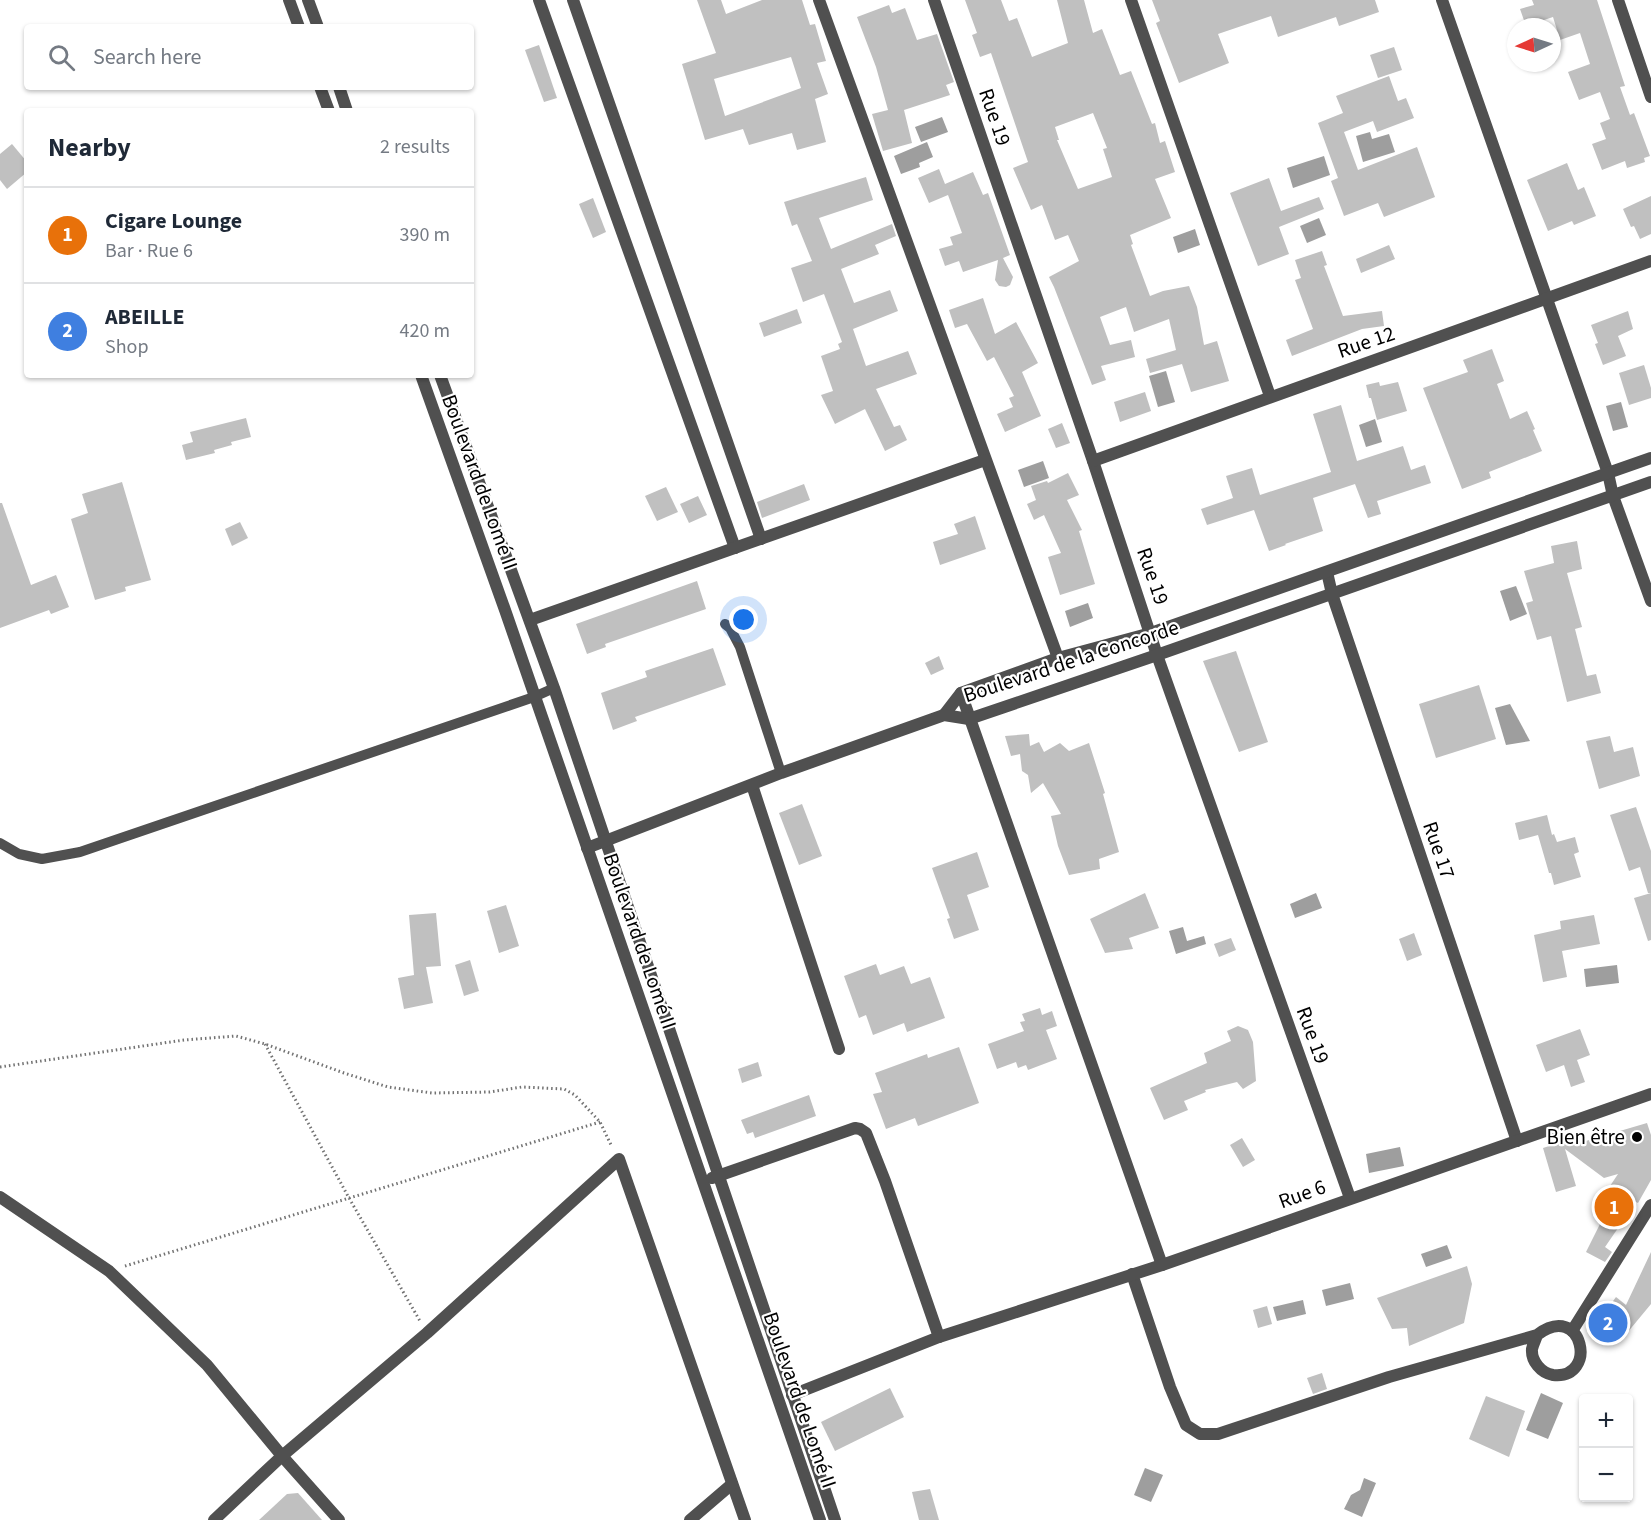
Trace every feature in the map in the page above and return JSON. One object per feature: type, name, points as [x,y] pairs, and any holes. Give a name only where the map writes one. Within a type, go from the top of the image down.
[{"type":"street","points":[[290,0],[298,24]]},
{"type":"street","points":[[308,0],[317,24]]},
{"type":"street","points":[[539,0],[735,548]]},
{"type":"street","points":[[573,0],[761,539]]},
{"type":"street","points":[[819,0],[1058,658]]},
{"type":"street","name":"Rue 19","points":[[934,0],[1093,461],[1157,655],[1350,1198]]},
{"type":"street","points":[[1131,0],[1270,396]]},
{"type":"street","points":[[1442,0],[1651,601]]},
{"type":"street","points":[[1618,0],[1651,97]]},
{"type":"street","points":[[321,90],[327,108]]},
{"type":"street","points":[[340,90],[346,108]]},
{"type":"street","name":"Rue 12","points":[[1093,461],[1651,261]]},
{"type":"street","name":"Boulevard de Lomé II","points":[[422,378],[483,546],[820,1520]]},
{"type":"street","name":"Boulevard de Lomé II","points":[[441,378],[554,688],[834,1520]]},
{"type":"street","name":"Boulevard de la Concorde","points":[[1651,458],[1151,633],[1058,658],[961,693],[944,714],[969,719],[1651,482]]},
{"type":"street","points":[[530,620],[985,460]]},
{"type":"street","name":"Rue 17","points":[[1327,572],[1332,594],[1517,1141]]},
{"type":"street","points":[[961,693],[1162,1265]]},
{"type":"street","points":[[587,848],[944,714]]},
{"type":"street","points":[[752,785],[839,1048]]},
{"type":"street","name":"Rue 6","points":[[792,1395],[939,1336],[1162,1265],[1350,1198],[1650,1098]]},
{"type":"street","points":[[704,1181],[855,1128],[860,1129],[866,1134],[885,1180],[939,1336]]},
{"type":"street","points":[[214,1520],[282,1456],[427,1333],[619,1159],[745,1520]]},
{"type":"street","points":[[0,1197],[109,1271],[207,1365],[282,1456],[339,1520]]},
{"type":"street","points":[[1572,1330],[1651,1205]]},
{"type":"street","points":[[1132,1274],[1170,1387],[1186,1425],[1200,1434],[1218,1434],[1389,1377],[1537,1335],[1547,1328],[1560,1326],[1572,1330],[1580,1341],[1582,1355],[1575,1368],[1562,1376],[1547,1374],[1535,1364],[1532,1350],[1537,1335]]},
{"type":"street","points":[[690,1520],[732,1484]]},
{"type":"lane","points":[[725,624],[730,628],[740,647],[782,773]]},
{"type":"lane","points":[[0,843],[19,854],[42,859],[80,852],[534,697],[554,688]]},
{"type":"path","points":[[0,1067],[184,1040],[237,1036],[388,1087],[432,1093],[490,1092],[522,1087],[564,1089],[575,1095],[600,1122],[619,1159]]},
{"type":"path","points":[[265,1044],[349,1198],[427,1333]]},
{"type":"path","points":[[109,1271],[600,1122]]},
{"type":"shaded area","points":[[942,117],[948,132],[921,142],[915,127]]},
{"type":"shaded area","points":[[1370,132],[1372,139],[1389,134],[1395,152],[1363,162],[1356,136]]},
{"type":"shaded area","points":[[927,142],[933,157],[919,163],[920,167],[901,174],[894,156]]},
{"type":"shaded area","points":[[1324,156],[1330,175],[1293,188],[1287,168]]},
{"type":"shaded area","points":[[1319,218],[1326,235],[1307,243],[1300,226]]},
{"type":"shaded area","points":[[1195,229],[1200,245],[1178,253],[1173,237]]},
{"type":"shaded area","points":[[1166,371],[1175,402],[1158,407],[1149,376]]},
{"type":"shaded area","points":[[1621,402],[1628,427],[1613,431],[1606,406]]},
{"type":"shaded area","points":[[1375,419],[1382,442],[1366,447],[1359,425]]},
{"type":"shaded area","points":[[1043,461],[1049,478],[1024,487],[1018,470]]},
{"type":"shaded area","points":[[1516,586],[1527,614],[1510,621],[1500,591]]},
{"type":"shaded area","points":[[1088,603],[1093,618],[1070,627],[1065,611]]},
{"type":"shaded area","points":[[1510,704],[1530,741],[1506,745],[1495,708]]},
{"type":"shaded area","points":[[1316,893],[1322,908],[1295,918],[1290,904]]},
{"type":"shaded area","points":[[1183,927],[1187,941],[1204,936],[1206,944],[1176,954],[1169,931]]},
{"type":"shaded area","points":[[1617,965],[1619,983],[1586,987],[1584,969]]},
{"type":"shaded area","points":[[1400,1147],[1404,1166],[1369,1173],[1366,1154]]},
{"type":"shaded area","points":[[1447,1245],[1452,1258],[1426,1267],[1421,1254]]},
{"type":"shaded area","points":[[1350,1283],[1354,1299],[1326,1306],[1322,1290]]},
{"type":"shaded area","points":[[1303,1300],[1306,1314],[1277,1321],[1273,1307]]},
{"type":"shaded area","points":[[1541,1393],[1563,1403],[1548,1439],[1526,1430]]},
{"type":"shaded area","points":[[1145,1468],[1163,1475],[1151,1502],[1134,1495]]},
{"type":"shaded area","points":[[1364,1478],[1376,1483],[1362,1517],[1344,1509],[1351,1495],[1360,1490]]},
{"type":"building","points":[[697,0],[721,0],[726,14],[762,0],[802,0],[810,25],[815,24],[826,61],[817,63],[828,94],[815,99],[826,142],[797,150],[792,133],[749,145],[743,129],[705,140],[682,64],[716,53]],"holes":[[[791,57],[801,88],[725,116],[714,79]]]},
{"type":"building","points":[[965,0],[1001,0],[1009,21],[1017,18],[1032,57],[1068,43],[1057,0],[1084,0],[1093,33],[1102,29],[1120,75],[1131,71],[1152,124],[1155,123],[1160,143],[1165,141],[1175,172],[1155,179],[1171,218],[1130,235],[1133,244],[1131,245],[1150,296],[1189,286],[1197,307],[1204,345],[1217,341],[1229,381],[1191,392],[1182,364],[1150,373],[1146,359],[1176,350],[1169,319],[1134,332],[1126,307],[1100,317],[1110,345],[1131,340],[1135,357],[1101,366],[1106,380],[1092,385],[1049,277],[1079,261],[1068,235],[1055,240],[1042,205],[1031,210],[1013,168],[1028,162],[991,53],[980,57],[972,35],[977,33]],"holes":[[[1093,113],[1107,148],[1103,149],[1112,177],[1078,189],[1057,140],[1059,140],[1055,127]]]},
{"type":"building","points":[[1152,0],[1375,0],[1379,12],[1339,26],[1336,17],[1278,37],[1271,16],[1218,34],[1229,63],[1179,83],[1156,23],[1160,21]]},
{"type":"building","points":[[1532,0],[1597,0],[1625,86],[1620,87],[1630,115],[1634,113],[1650,156],[1644,158],[1645,162],[1627,168],[1625,161],[1602,170],[1592,144],[1606,139],[1600,123],[1610,119],[1600,92],[1579,100],[1568,72],[1590,64],[1580,33],[1561,40],[1561,18],[1523,18],[1520,9],[1534,5]]},
{"type":"building","points":[[889,5],[892,13],[905,8],[917,40],[937,34],[954,82],[946,85],[950,95],[904,110],[912,143],[883,151],[872,114],[888,110],[876,67],[857,17]]},
{"type":"building","points":[[539,45],[557,98],[544,102],[525,50]]},
{"type":"building","points":[[1394,47],[1402,70],[1378,78],[1370,55]]},
{"type":"building","points":[[1389,76],[1398,101],[1406,98],[1414,118],[1377,132],[1373,121],[1344,132],[1358,170],[1417,147],[1435,197],[1384,217],[1378,203],[1344,216],[1331,181],[1338,178],[1318,123],[1343,113],[1336,96]]},
{"type":"building","points":[[12,144],[24,158],[24,175],[7,189],[0,180],[0,154]]},
{"type":"building","points":[[1567,163],[1578,190],[1584,187],[1596,216],[1574,225],[1572,221],[1548,231],[1527,180]]},
{"type":"building","points":[[939,169],[945,184],[973,172],[983,195],[988,193],[1010,255],[1003,258],[1013,277],[1010,285],[999,286],[995,280],[998,260],[963,272],[959,261],[945,266],[939,249],[953,245],[950,237],[962,233],[948,195],[929,203],[918,178]]},
{"type":"building","points":[[866,177],[873,200],[819,218],[831,249],[892,224],[896,236],[875,245],[879,254],[841,269],[854,303],[890,290],[898,311],[853,329],[866,366],[908,351],[917,374],[876,389],[894,427],[900,425],[907,440],[885,451],[865,409],[835,424],[821,395],[833,391],[821,356],[840,349],[838,344],[842,342],[824,294],[803,302],[791,268],[812,261],[797,224],[792,226],[784,202]]},
{"type":"building","points":[[1269,178],[1281,211],[1319,197],[1324,209],[1279,227],[1289,254],[1258,266],[1230,193]]},
{"type":"building","points":[[1651,196],[1651,234],[1640,239],[1634,226],[1631,227],[1623,209]]},
{"type":"building","points":[[593,198],[606,232],[593,238],[579,204]]},
{"type":"building","points":[[1389,245],[1395,259],[1361,273],[1356,259]]},
{"type":"building","points":[[1322,251],[1327,265],[1324,266],[1343,316],[1382,311],[1384,326],[1362,329],[1292,356],[1286,340],[1313,329],[1295,280],[1301,278],[1295,260]]},
{"type":"building","points":[[983,298],[995,334],[1016,322],[1038,363],[1022,372],[1041,416],[1005,432],[997,414],[1013,407],[1009,398],[1014,396],[994,357],[987,361],[967,324],[955,328],[949,310]]},
{"type":"building","points":[[797,309],[802,323],[764,337],[759,323]]},
{"type":"building","points":[[1628,311],[1633,329],[1618,336],[1626,356],[1603,365],[1591,325]]},
{"type":"building","points":[[1492,349],[1504,381],[1497,384],[1510,419],[1527,411],[1542,451],[1489,472],[1491,478],[1462,489],[1423,388],[1468,372],[1463,360]]},
{"type":"building","points":[[1644,365],[1651,388],[1651,398],[1629,405],[1619,373]]},
{"type":"building","points":[[1379,382],[1380,386],[1398,382],[1407,411],[1377,420],[1366,385]]},
{"type":"building","points":[[1145,392],[1151,411],[1120,422],[1114,402]]},
{"type":"building","points":[[1341,405],[1357,461],[1403,446],[1411,470],[1425,465],[1431,483],[1377,501],[1381,514],[1368,518],[1355,484],[1313,498],[1323,531],[1269,551],[1254,510],[1207,525],[1201,509],[1233,498],[1226,476],[1252,468],[1260,495],[1331,472],[1313,414]]},
{"type":"building","points":[[246,418],[251,437],[231,442],[232,445],[214,450],[215,453],[186,460],[182,445],[193,442],[190,432]]},
{"type":"building","points":[[1062,423],[1070,443],[1056,448],[1048,429]]},
{"type":"building","points":[[1068,473],[1079,495],[1067,500],[1082,530],[1079,531],[1095,584],[1060,595],[1048,557],[1061,553],[1044,515],[1034,520],[1027,504],[1036,500],[1031,486],[1047,481],[1048,483]]},
{"type":"building","points":[[122,482],[151,580],[125,587],[126,591],[95,600],[71,519],[88,513],[82,494]]},
{"type":"building","points":[[804,484],[810,500],[762,518],[757,502]]},
{"type":"building","points":[[666,487],[678,512],[657,521],[645,496]]},
{"type":"building","points":[[698,496],[707,515],[689,523],[680,504]]},
{"type":"building","points":[[0,503],[2,503],[31,585],[56,575],[69,607],[51,614],[49,610],[0,628]]},
{"type":"building","points":[[975,516],[986,549],[940,565],[933,542],[958,534],[954,524]]},
{"type":"building","points":[[240,522],[248,538],[232,546],[225,529]]},
{"type":"building","points":[[1577,541],[1582,569],[1567,573],[1582,627],[1575,629],[1587,676],[1596,674],[1601,693],[1567,702],[1551,636],[1537,640],[1526,603],[1533,601],[1524,571],[1554,563],[1551,546]]},
{"type":"building","points":[[697,581],[706,609],[605,644],[606,647],[587,654],[576,624]]},
{"type":"building","points":[[713,648],[726,685],[635,717],[637,721],[613,730],[601,693],[647,677],[645,671]]},
{"type":"building","points":[[1236,651],[1268,742],[1239,752],[1203,661]]},
{"type":"building","points":[[939,656],[944,669],[931,675],[925,663]]},
{"type":"building","points":[[1479,685],[1496,739],[1436,758],[1419,704]]},
{"type":"building","points":[[1029,734],[1030,746],[1039,742],[1044,752],[1060,743],[1069,751],[1089,743],[1105,793],[1103,794],[1119,852],[1099,859],[1100,869],[1069,875],[1058,846],[1051,816],[1061,814],[1043,783],[1031,793],[1028,775],[1022,771],[1020,754],[1011,756],[1005,736]]},
{"type":"building","points":[[1610,736],[1614,752],[1633,747],[1640,776],[1599,789],[1586,741]]},
{"type":"building","points":[[802,804],[822,856],[799,865],[779,813]]},
{"type":"building","points":[[1636,807],[1651,851],[1651,893],[1648,893],[1640,867],[1629,871],[1610,815]]},
{"type":"building","points":[[1547,815],[1552,835],[1554,834],[1557,842],[1575,837],[1579,852],[1574,854],[1581,877],[1554,885],[1538,835],[1519,840],[1515,823]]},
{"type":"building","points":[[977,852],[989,887],[967,895],[979,930],[954,939],[947,919],[950,918],[932,868]]},
{"type":"building","points":[[1145,893],[1159,928],[1129,938],[1133,949],[1105,953],[1090,919]]},
{"type":"building","points":[[1651,893],[1651,940],[1648,941],[1634,898]]},
{"type":"building","points":[[506,905],[519,946],[499,953],[487,911]]},
{"type":"building","points":[[436,913],[441,966],[426,967],[433,1003],[404,1009],[398,978],[414,975],[409,915]]},
{"type":"building","points":[[1594,915],[1600,944],[1562,951],[1567,977],[1543,982],[1534,935],[1561,929],[1560,921]]},
{"type":"building","points":[[1414,933],[1422,955],[1407,961],[1399,939]]},
{"type":"building","points":[[1231,938],[1236,950],[1219,957],[1214,944]]},
{"type":"building","points":[[470,960],[479,991],[464,996],[455,965]]},
{"type":"building","points":[[876,964],[880,975],[904,966],[911,984],[930,977],[945,1018],[907,1032],[904,1023],[873,1035],[866,1015],[859,1018],[844,976]]},
{"type":"building","points":[[1040,1008],[1042,1015],[1052,1011],[1057,1026],[1046,1030],[1057,1059],[1028,1070],[1026,1065],[1018,1068],[1016,1062],[997,1069],[988,1044],[1024,1031],[1020,1022],[1025,1021],[1022,1014]]},
{"type":"building","points":[[1238,1026],[1248,1030],[1253,1042],[1256,1081],[1243,1089],[1237,1082],[1205,1090],[1206,1092],[1184,1101],[1188,1110],[1164,1120],[1150,1088],[1207,1063],[1204,1053],[1231,1041],[1227,1031]]},
{"type":"building","points":[[1580,1029],[1590,1055],[1577,1060],[1585,1082],[1571,1087],[1564,1065],[1546,1072],[1536,1045]]},
{"type":"building","points":[[959,1047],[979,1103],[918,1126],[915,1118],[886,1129],[873,1094],[882,1092],[875,1073],[927,1054],[928,1058]]},
{"type":"building","points":[[758,1062],[762,1076],[742,1083],[738,1069]]},
{"type":"building","points":[[809,1095],[816,1116],[755,1138],[753,1132],[747,1134],[741,1120]]},
{"type":"building","points":[[1647,1123],[1651,1135],[1651,1180],[1638,1203],[1636,1202],[1605,1247],[1612,1252],[1605,1262],[1586,1252],[1603,1218],[1594,1210],[1618,1174],[1604,1178],[1565,1149],[1576,1186],[1556,1192],[1543,1148],[1577,1137],[1579,1143]]},
{"type":"building","points":[[1242,1138],[1255,1160],[1243,1167],[1230,1145]]},
{"type":"building","points":[[1651,1252],[1651,1304],[1627,1333],[1603,1315],[1616,1297],[1626,1305]]},
{"type":"building","points":[[1467,1266],[1472,1284],[1464,1323],[1409,1346],[1407,1328],[1392,1329],[1377,1298]]},
{"type":"building","points":[[1267,1306],[1272,1324],[1258,1328],[1253,1310]]},
{"type":"building","points":[[1322,1373],[1327,1389],[1313,1394],[1307,1378]]},
{"type":"building","points":[[890,1388],[904,1417],[835,1451],[821,1422]]},
{"type":"building","points":[[1486,1396],[1525,1411],[1509,1457],[1469,1439]]},
{"type":"building","points":[[930,1489],[939,1520],[919,1520],[912,1492]]},
{"type":"building","points":[[298,1493],[322,1520],[259,1520],[287,1494]]},
{"type":"place","name":"Bien être","points":[[1637,1137]]},
{"type":"place","name":"Cigare Lounge","points":[[1614,1207]]},
{"type":"place","name":"ABEILLE","points":[[1608,1323]]}]
